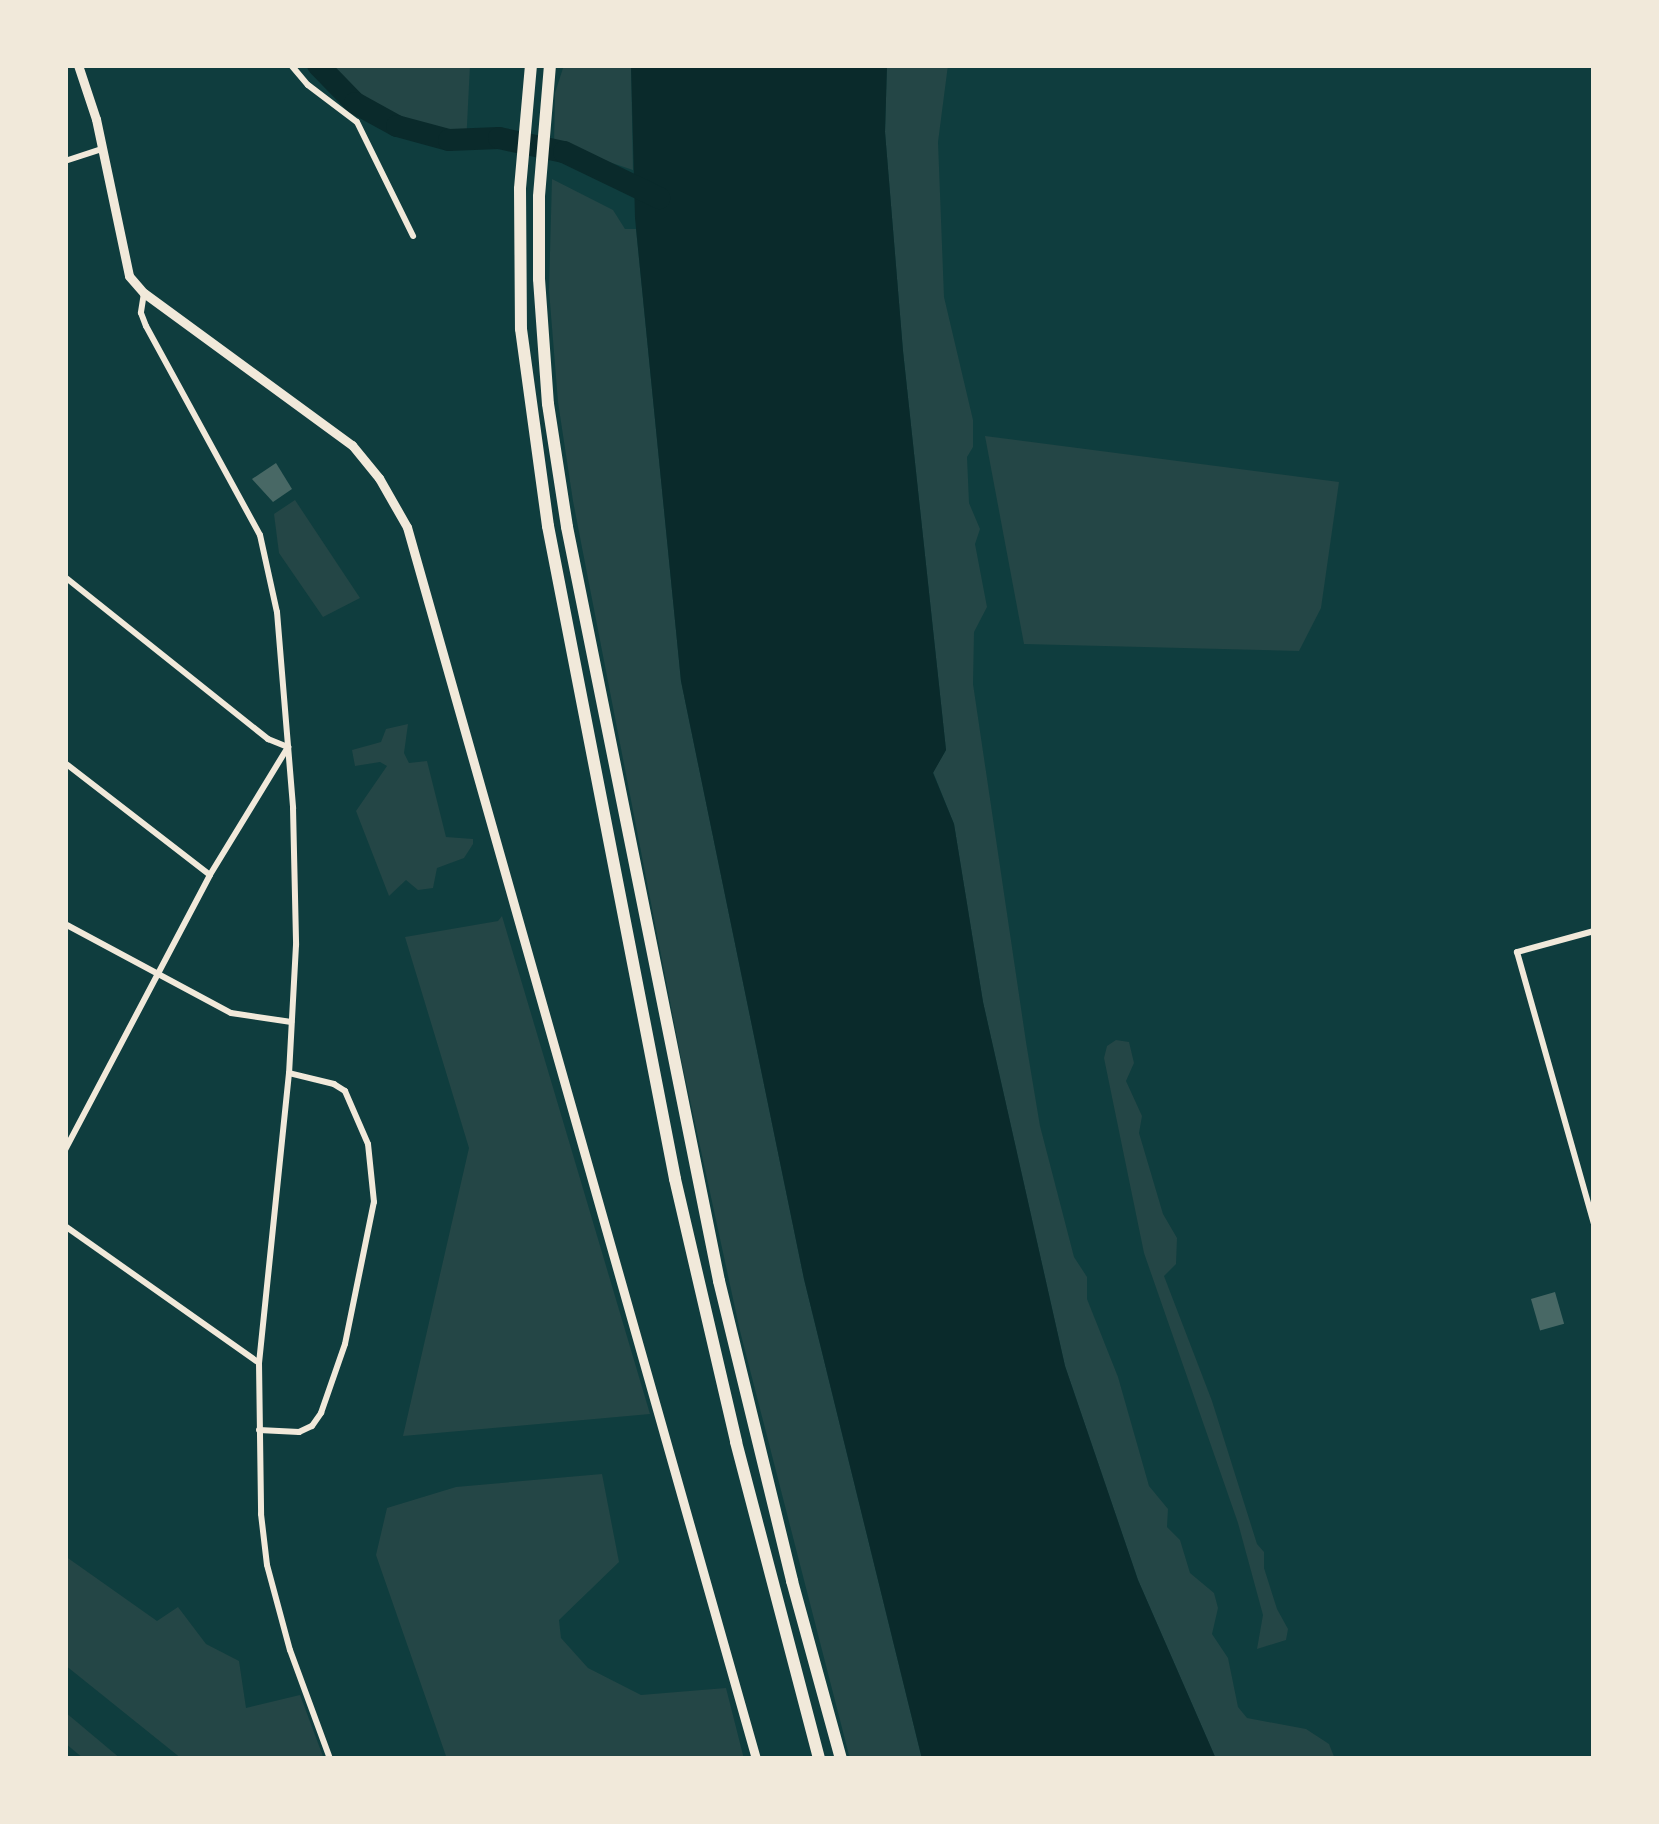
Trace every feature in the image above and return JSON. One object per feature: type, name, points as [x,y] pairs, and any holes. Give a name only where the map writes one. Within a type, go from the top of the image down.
[{"type":"highway","points":[[530,65],[520,189],[521,329],[539,469],[572,661],[705,1312],[820,1759]]},
{"type":"highway","points":[[550,65],[538,197],[548,404],[592,661],[720,1281],[792,1581],[841,1759]]},
{"type":"main road","points":[[82,66],[125,266],[144,293],[321,419],[352,446],[379,478],[416,551],[756,1759]]},
{"type":"street","points":[[290,65],[308,85],[356,122],[413,236]]},
{"type":"street","points":[[65,161],[102,149]]},
{"type":"street","points":[[144,293],[141,313],[146,326],[260,535],[277,612],[288,748],[296,945],[288,1074],[259,1363],[259,1430],[267,1565],[290,1650],[330,1759]]},
{"type":"street","points":[[65,577],[268,739],[288,748]]},
{"type":"street","points":[[65,1150],[210,875],[288,748]]},
{"type":"street","points":[[65,763],[210,875]]},
{"type":"street","points":[[65,924],[230,1013],[291,1022]]},
{"type":"street","points":[[1594,931],[1517,952],[1594,1224]]},
{"type":"street","points":[[259,1430],[299,1432],[312,1426],[321,1413],[345,1344],[374,1202],[368,1144],[345,1091],[334,1084],[288,1074]]},
{"type":"street","points":[[65,1226],[259,1363]]},
{"type":"shaded area","points":[[304,65],[470,65],[466,145],[431,144],[394,133],[353,107]]},
{"type":"shaded area","points":[[564,65],[631,65],[633,170],[554,144],[555,93]]},
{"type":"shaded area","points":[[631,65],[887,65],[885,132],[903,351],[946,750],[933,773],[954,824],[983,1002],[1065,1366],[1138,1580],[1216,1759],[922,1759],[804,1279],[681,681],[635,218]]},
{"type":"shaded area","points":[[887,65],[948,65],[938,142],[944,297],[973,420],[973,447],[967,457],[969,503],[980,529],[975,544],[987,607],[974,632],[973,684],[1040,1126],[1074,1257],[1087,1277],[1087,1299],[1118,1377],[1149,1486],[1168,1509],[1167,1527],[1180,1540],[1190,1573],[1214,1593],[1218,1608],[1212,1634],[1228,1658],[1238,1707],[1247,1718],[1306,1729],[1329,1744],[1335,1759],[1216,1759],[1138,1580],[1065,1366],[983,1002],[954,824],[933,772],[946,750],[903,351],[885,132]]},
{"type":"shaded area","points":[[552,179],[613,210],[625,229],[636,229],[681,681],[804,1279],[922,1759],[850,1759],[740,1331],[682,1063],[573,501],[558,402],[549,290]]},
{"type":"shaded area","points":[[985,436],[1339,482],[1321,608],[1299,651],[1024,644]]},
{"type":"shaded area","points":[[295,500],[360,598],[323,617],[279,553],[274,514]]},
{"type":"shaded area","points":[[408,724],[404,753],[409,763],[427,761],[446,837],[473,839],[473,844],[464,858],[437,868],[433,888],[418,890],[406,880],[389,896],[356,811],[387,766],[380,762],[355,766],[352,750],[381,742],[386,729]]},
{"type":"shaded area","points":[[502,916],[650,1414],[403,1436],[469,1148],[405,937],[498,921]]},
{"type":"shaded area","points":[[1116,1040],[1129,1042],[1134,1063],[1126,1081],[1142,1116],[1139,1133],[1163,1214],[1177,1238],[1176,1264],[1164,1276],[1212,1401],[1257,1544],[1264,1552],[1264,1568],[1277,1609],[1288,1629],[1286,1640],[1257,1649],[1263,1615],[1238,1523],[1144,1253],[1104,1058],[1107,1046]]},
{"type":"shaded area","points":[[602,1474],[619,1562],[559,1620],[561,1638],[588,1668],[641,1695],[726,1688],[744,1759],[447,1759],[376,1555],[387,1508],[456,1487]]},
{"type":"shaded area","points":[[65,1556],[157,1621],[178,1607],[206,1644],[239,1661],[246,1708],[300,1695],[324,1759],[182,1759],[65,1665]]},
{"type":"shaded area","points":[[65,1712],[121,1759],[84,1759],[65,1743]]},
{"type":"building","points":[[276,463],[292,489],[273,502],[252,479]]},
{"type":"building","points":[[1555,1292],[1564,1324],[1540,1331],[1531,1299]]},
{"type":"waterway","points":[[318,65],[355,103],[397,126],[449,140],[499,138],[564,152],[659,198]]}]
